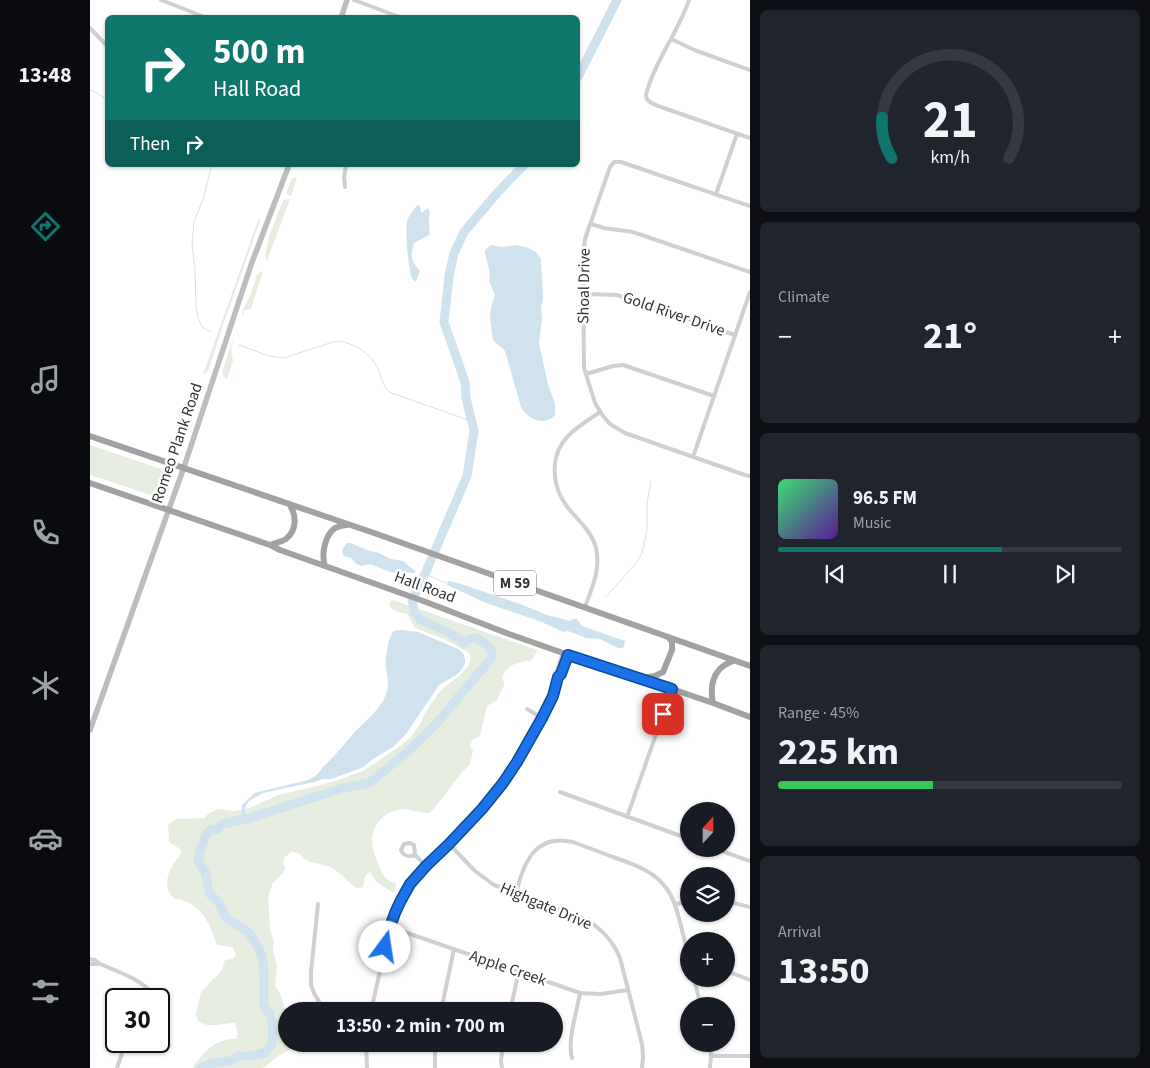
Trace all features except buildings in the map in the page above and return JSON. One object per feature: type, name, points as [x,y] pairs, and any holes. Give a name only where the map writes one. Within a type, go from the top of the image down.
[{"type":"highway","name":"Hall Road","points":[[90,436],[349,524],[750,666]]},
{"type":"highway","name":"Hall Road","points":[[90,483],[270,545],[509,634],[750,717]]},
{"type":"highway","points":[[270,545],[283,541],[291,532],[295,517],[289,504]]},
{"type":"highway","points":[[325,566],[323,554],[328,537],[334,529],[349,524]]},
{"type":"highway","points":[[640,678],[655,676],[666,668],[672,650],[672,642],[669,638]]},
{"type":"highway","points":[[713,703],[711,688],[716,674],[722,667],[733,661]]},
{"type":"main road","points":[[342,15],[347,0]]},
{"type":"main road","name":"Romeo Plank Road","points":[[90,730],[184,467],[251,265],[288,167]]},
{"type":"street","points":[[161,0],[199,15]]},
{"type":"street","points":[[354,0],[393,15]]},
{"type":"street","points":[[689,0],[686,10],[653,74],[647,93],[647,100],[653,104],[750,138]]},
{"type":"street","points":[[90,28],[105,44]]},
{"type":"street","points":[[671,39],[696,51],[750,70]]},
{"type":"street","points":[[736,134],[716,194],[750,206]]},
{"type":"street","name":"Shoal Drive","points":[[600,412],[595,403],[583,360],[583,251],[590,224],[610,167],[614,162],[621,162],[716,194]]},
{"type":"street","points":[[345,187],[346,167]]},
{"type":"street","points":[[590,224],[633,232],[750,272]]},
{"type":"street","points":[[693,457],[750,292]]},
{"type":"street","name":"Gold River Drive","points":[[583,294],[617,294],[735,335]]},
{"type":"street","points":[[586,374],[612,366],[623,365],[714,396]]},
{"type":"street","points":[[585,607],[597,574],[596,548],[591,536],[560,497],[556,486],[554,469],[557,455],[565,439],[574,430],[600,412],[610,424],[625,433],[750,476]]},
{"type":"street","points":[[373,1002],[390,927],[405,892],[415,877],[482,809],[503,783],[553,696],[558,677],[556,673],[566,654]]},
{"type":"street","points":[[627,817],[672,689]]},
{"type":"street","points":[[527,710],[542,718]]},
{"type":"street","points":[[560,792],[680,837]]},
{"type":"street","points":[[516,894],[526,861],[534,850],[550,842],[567,840],[645,869],[658,879],[664,885],[675,904],[682,932]]},
{"type":"street","name":"Highgate Drive","points":[[449,844],[466,864],[494,885],[577,915],[600,929],[608,938],[618,954],[628,990],[642,1044],[642,1068]]},
{"type":"street","points":[[415,855],[426,866]]},
{"type":"street","points":[[735,856],[750,861]]},
{"type":"street","points":[[675,904],[680,903]]},
{"type":"street","points":[[735,903],[750,907]]},
{"type":"street","points":[[318,904],[311,985],[319,1002]]},
{"type":"street","name":"Apple Creek","points":[[390,927],[580,994],[600,994],[628,990]]},
{"type":"street","points":[[443,1002],[454,949]]},
{"type":"street","points":[[90,959],[136,979],[147,988]]},
{"type":"street","points":[[90,964],[100,964]]},
{"type":"street","points":[[512,1002],[519,971]]},
{"type":"street","points":[[735,974],[750,980]]},
{"type":"street","points":[[572,1058],[570,1041],[580,994]]},
{"type":"street","points":[[366,1052],[367,1068]]},
{"type":"street","points":[[434,1068],[435,1052]]},
{"type":"street","points":[[501,1052],[502,1068]]},
{"type":"street","points":[[710,1068],[711,1052]]},
{"type":"street","points":[[117,1068],[122,1053]]},
{"type":"street","points":[[711,1056],[750,1056]]},
{"type":"shaded area","points":[[297,177],[291,196],[286,193],[292,178]]},
{"type":"shaded area","points":[[290,199],[267,261],[265,256],[269,237],[283,200]]},
{"type":"shaded area","points":[[259,218],[260,221],[209,369],[203,374]]},
{"type":"shaded area","points":[[263,271],[251,309],[244,310],[243,316],[242,312],[257,275]]},
{"type":"shaded area","points":[[234,338],[231,349],[233,361],[227,379],[223,376],[222,372]]},
{"type":"shaded area","points":[[90,445],[167,471],[157,497],[90,475]]},
{"type":"shaded area","points":[[169,471],[174,474],[165,498],[159,498]]},
{"type":"shaded area","points":[[393,600],[537,650],[531,661],[514,665],[504,674],[502,678],[504,686],[497,700],[487,706],[480,736],[472,740],[470,745],[473,751],[470,764],[433,810],[429,813],[424,813],[406,809],[396,810],[380,820],[376,826],[373,832],[372,844],[383,874],[396,884],[394,893],[376,882],[370,872],[365,876],[363,887],[357,888],[332,868],[308,861],[298,853],[291,852],[284,858],[283,863],[285,867],[283,873],[273,883],[268,897],[270,929],[274,942],[273,950],[277,966],[275,986],[283,1002],[278,1002],[278,1052],[285,1052],[263,1068],[193,1068],[211,1047],[222,1041],[236,1039],[238,1035],[235,1023],[203,1024],[198,1021],[196,1014],[201,992],[222,970],[225,960],[233,959],[236,954],[232,947],[217,945],[207,921],[197,908],[184,901],[175,899],[170,894],[167,884],[169,873],[181,854],[180,849],[169,842],[168,825],[176,819],[204,818],[209,813],[218,809],[233,811],[250,808],[278,795],[333,782],[363,771],[411,737],[426,711],[442,689],[460,675],[469,665],[471,657],[468,652],[444,639],[415,628],[407,614],[396,611],[389,603]]},
{"type":"water","points":[[418,205],[420,206],[421,213],[428,208],[430,213],[430,229],[429,235],[414,243],[412,258],[420,271],[416,282],[410,271],[406,227],[410,215]]},
{"type":"water","points":[[491,245],[526,247],[536,252],[541,259],[543,299],[539,343],[548,385],[555,403],[555,415],[551,419],[541,421],[532,418],[521,407],[505,351],[493,340],[490,313],[495,295],[489,281],[490,273],[485,250]]},
{"type":"water","points":[[347,543],[379,553],[391,559],[403,561],[415,573],[404,572],[400,574],[370,564],[362,566],[356,564],[351,558],[344,556],[342,551]]},
{"type":"water","points":[[450,581],[547,615],[570,621],[577,619],[582,626],[625,641],[624,647],[618,648],[600,639],[586,638],[568,631],[563,632],[542,622],[486,603],[447,585],[447,582]]},
{"type":"water","points":[[394,631],[418,632],[458,649],[463,653],[465,664],[458,674],[439,685],[406,734],[393,747],[363,767],[331,779],[323,779],[263,793],[249,801],[245,807],[245,813],[250,818],[242,821],[242,805],[254,793],[313,778],[378,709],[388,688],[386,660],[390,638]]},
{"type":"waterway","points":[[580,73],[617,0]]},
{"type":"waterway","points":[[90,89],[105,98]]},
{"type":"waterway","points":[[210,167],[203,199],[194,222],[192,245],[198,318],[202,327],[211,332]]},
{"type":"waterway","points":[[201,1068],[212,1063],[231,1061],[238,1056],[264,1053],[273,1040],[270,1014],[264,1006],[264,970],[261,953],[248,932],[226,918],[220,904],[210,894],[205,872],[198,861],[209,830],[217,830],[222,824],[250,818],[343,788],[369,783],[407,752],[436,724],[492,656],[488,646],[480,640],[475,638],[469,639],[464,643],[450,633],[421,620],[415,613],[412,600],[467,476],[474,431],[466,398],[465,382],[444,322],[449,276],[454,253],[464,232],[522,167]]},
{"type":"waterway","points":[[239,345],[269,356],[284,358],[336,341],[356,346],[372,359],[389,392],[471,421]]},
{"type":"waterway","points":[[605,598],[637,562],[642,553],[647,530],[647,503],[651,481]]},
{"type":"waterway","points":[[425,574],[446,583]]},
{"type":"route","points":[[385,947],[395,913],[410,884],[482,809],[517,762],[553,696],[558,677],[568,655],[672,689],[663,714]]}]
